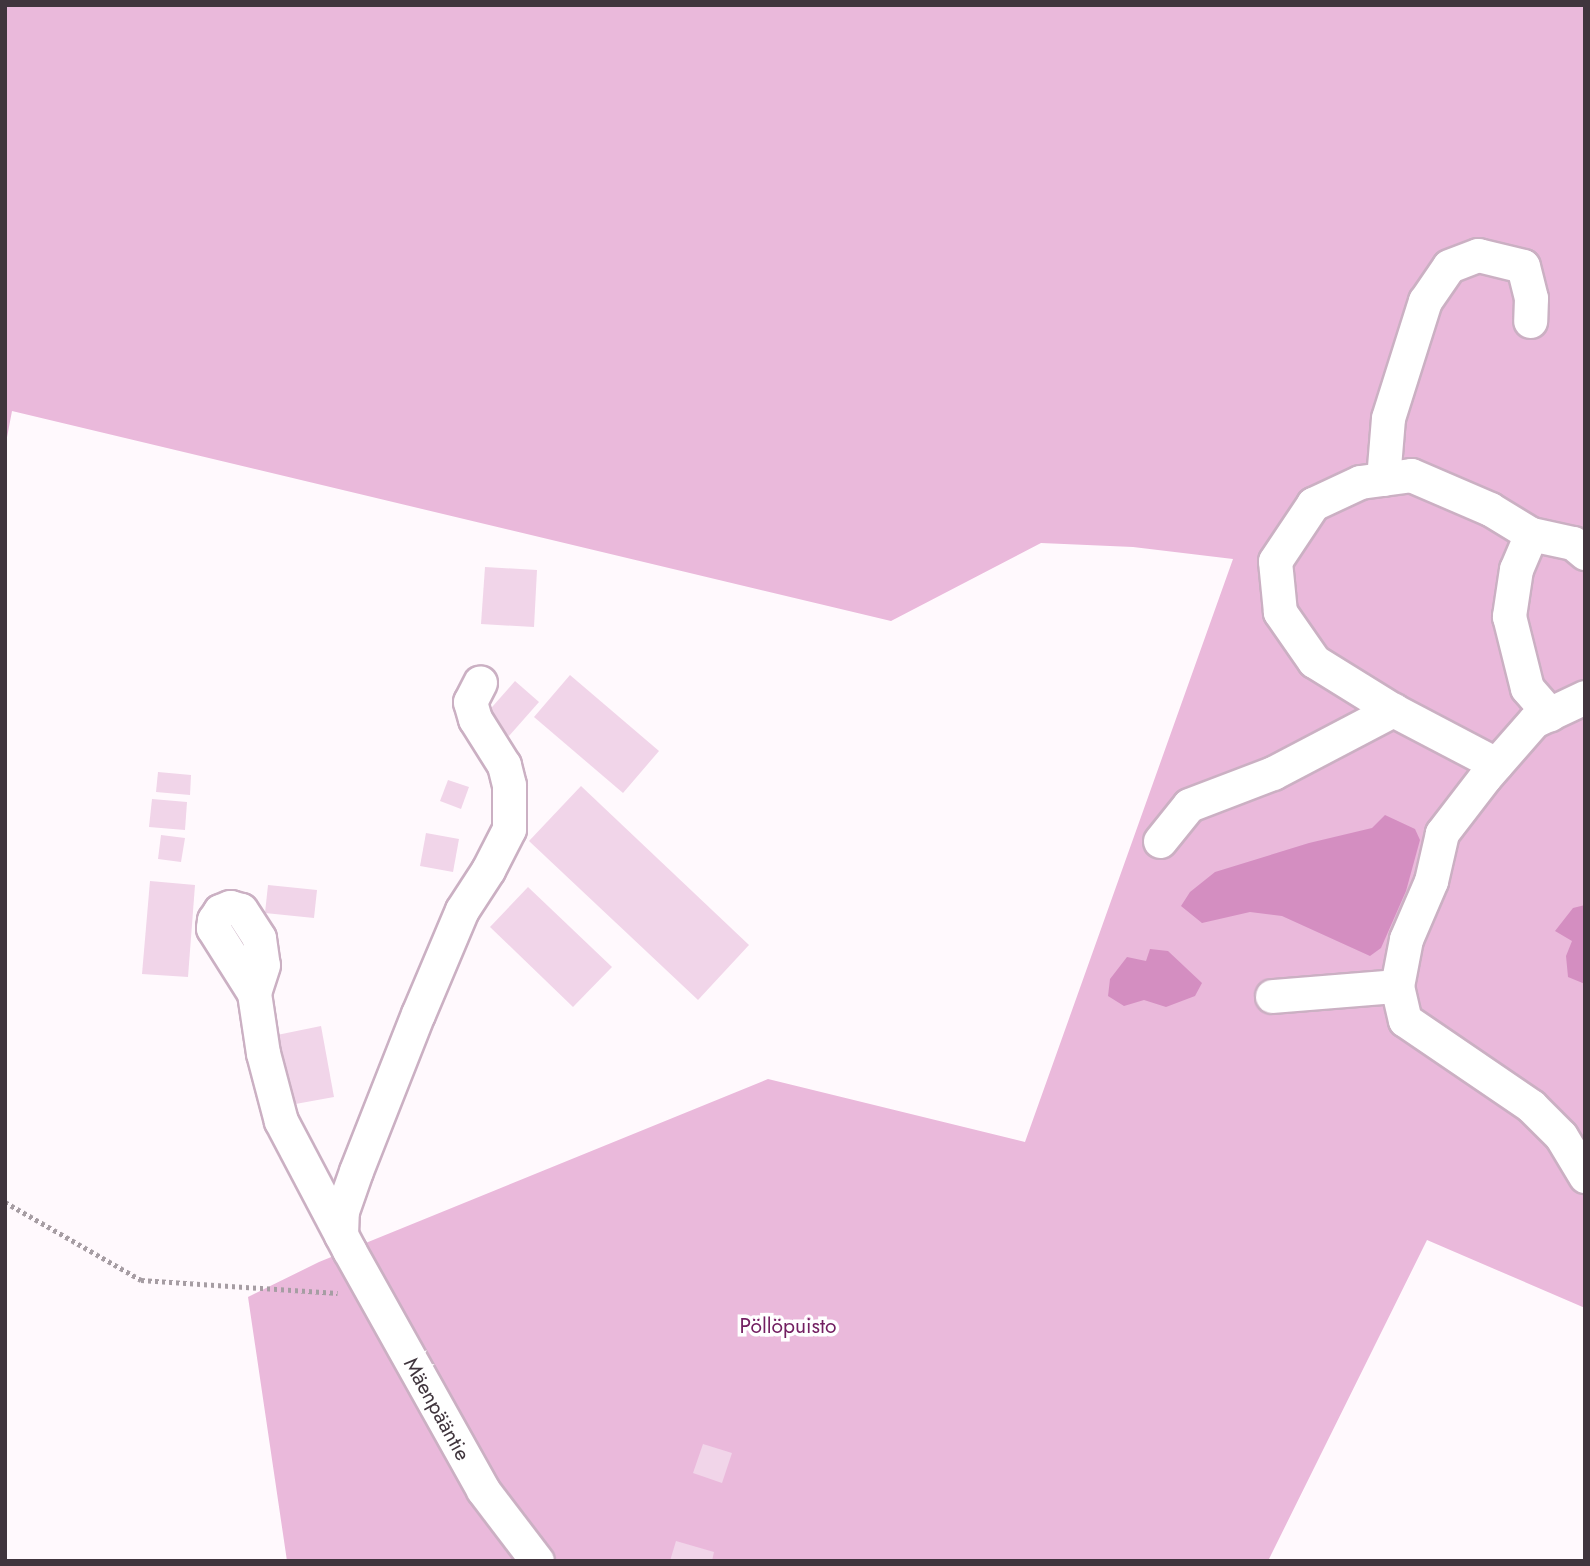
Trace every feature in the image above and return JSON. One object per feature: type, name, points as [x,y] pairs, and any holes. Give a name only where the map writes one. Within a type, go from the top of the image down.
[{"type":"street","points":[[1383,479],[1388,418],[1424,301],[1449,266],[1478,255],[1522,266],[1531,298],[1530,321]]},
{"type":"street","points":[[1496,764],[1393,710],[1314,661],[1280,612],[1275,561],[1313,504],[1360,482],[1411,475],[1490,509],[1531,534],[1573,542],[1585,553]]},
{"type":"street","points":[[1531,534],[1516,569],[1509,616],[1527,688],[1550,714]]},
{"type":"street","points":[[345,1243],[342,1211],[356,1171],[462,910],[488,870],[509,829],[509,785],[504,765],[475,719],[470,702],[480,682]]},
{"type":"street","points":[[1585,697],[1534,721],[1442,833],[1431,881],[1406,939],[1396,986],[1405,1020],[1531,1106],[1561,1136],[1585,1176]]},
{"type":"street","points":[[1160,841],[1189,805],[1273,773],[1393,710]]},
{"type":"street","points":[[1272,996],[1396,986]]},
{"type":"street","name":"Mäenpääntie","points":[[254,993],[263,1053],[281,1121],[374,1296],[483,1490],[537,1561]]},
{"type":"street","points":[[312,1182],[335,1182],[356,1171]]},
{"type":"path","points":[[5,1202],[141,1280],[374,1296]]},
{"type":"green space","name":"Pöllöpuisto","points":[[5,5],[1585,5],[1585,1308],[1427,1240],[1268,1561],[287,1561],[248,1297],[319,1262],[768,1079],[1025,1142],[1233,559],[1133,547],[1041,543],[891,621],[12,411],[5,448]]},
{"type":"shaded area","points":[[1385,815],[1415,829],[1420,840],[1406,891],[1381,948],[1370,956],[1282,916],[1250,912],[1202,923],[1181,906],[1190,892],[1215,872],[1309,843],[1372,828]]},
{"type":"shaded area","points":[[1585,905],[1585,984],[1568,977],[1566,956],[1572,941],[1555,931],[1573,908]]},
{"type":"shaded area","points":[[1150,949],[1168,951],[1202,983],[1195,996],[1166,1007],[1144,1000],[1124,1006],[1108,996],[1110,979],[1127,957],[1146,961]]},
{"type":"building","points":[[485,567],[537,570],[534,627],[481,624]]},
{"type":"building","points":[[570,675],[659,751],[623,793],[534,717]]},
{"type":"building","points":[[515,681],[539,702],[509,736],[485,715]]},
{"type":"building","points":[[158,772],[191,775],[190,795],[156,792]]},
{"type":"building","points":[[448,780],[469,787],[461,809],[440,801]]},
{"type":"building","points":[[581,786],[749,945],[698,1000],[529,841]]},
{"type":"building","points":[[152,799],[187,802],[185,830],[149,827]]},
{"type":"building","points":[[426,833],[459,839],[453,872],[420,866]]},
{"type":"building","points":[[161,835],[185,838],[181,862],[158,859]]},
{"type":"building","points":[[150,881],[195,885],[188,977],[142,974]]},
{"type":"building","points":[[268,885],[317,890],[314,918],[265,913]]},
{"type":"building","points":[[528,887],[612,967],[573,1007],[490,927]]},
{"type":"building","points":[[321,1026],[334,1097],[290,1105],[277,1035]]},
{"type":"building","points":[[703,1444],[732,1453],[722,1483],[693,1473]]},
{"type":"building","points":[[676,1541],[714,1552],[712,1561],[670,1561]]}]
